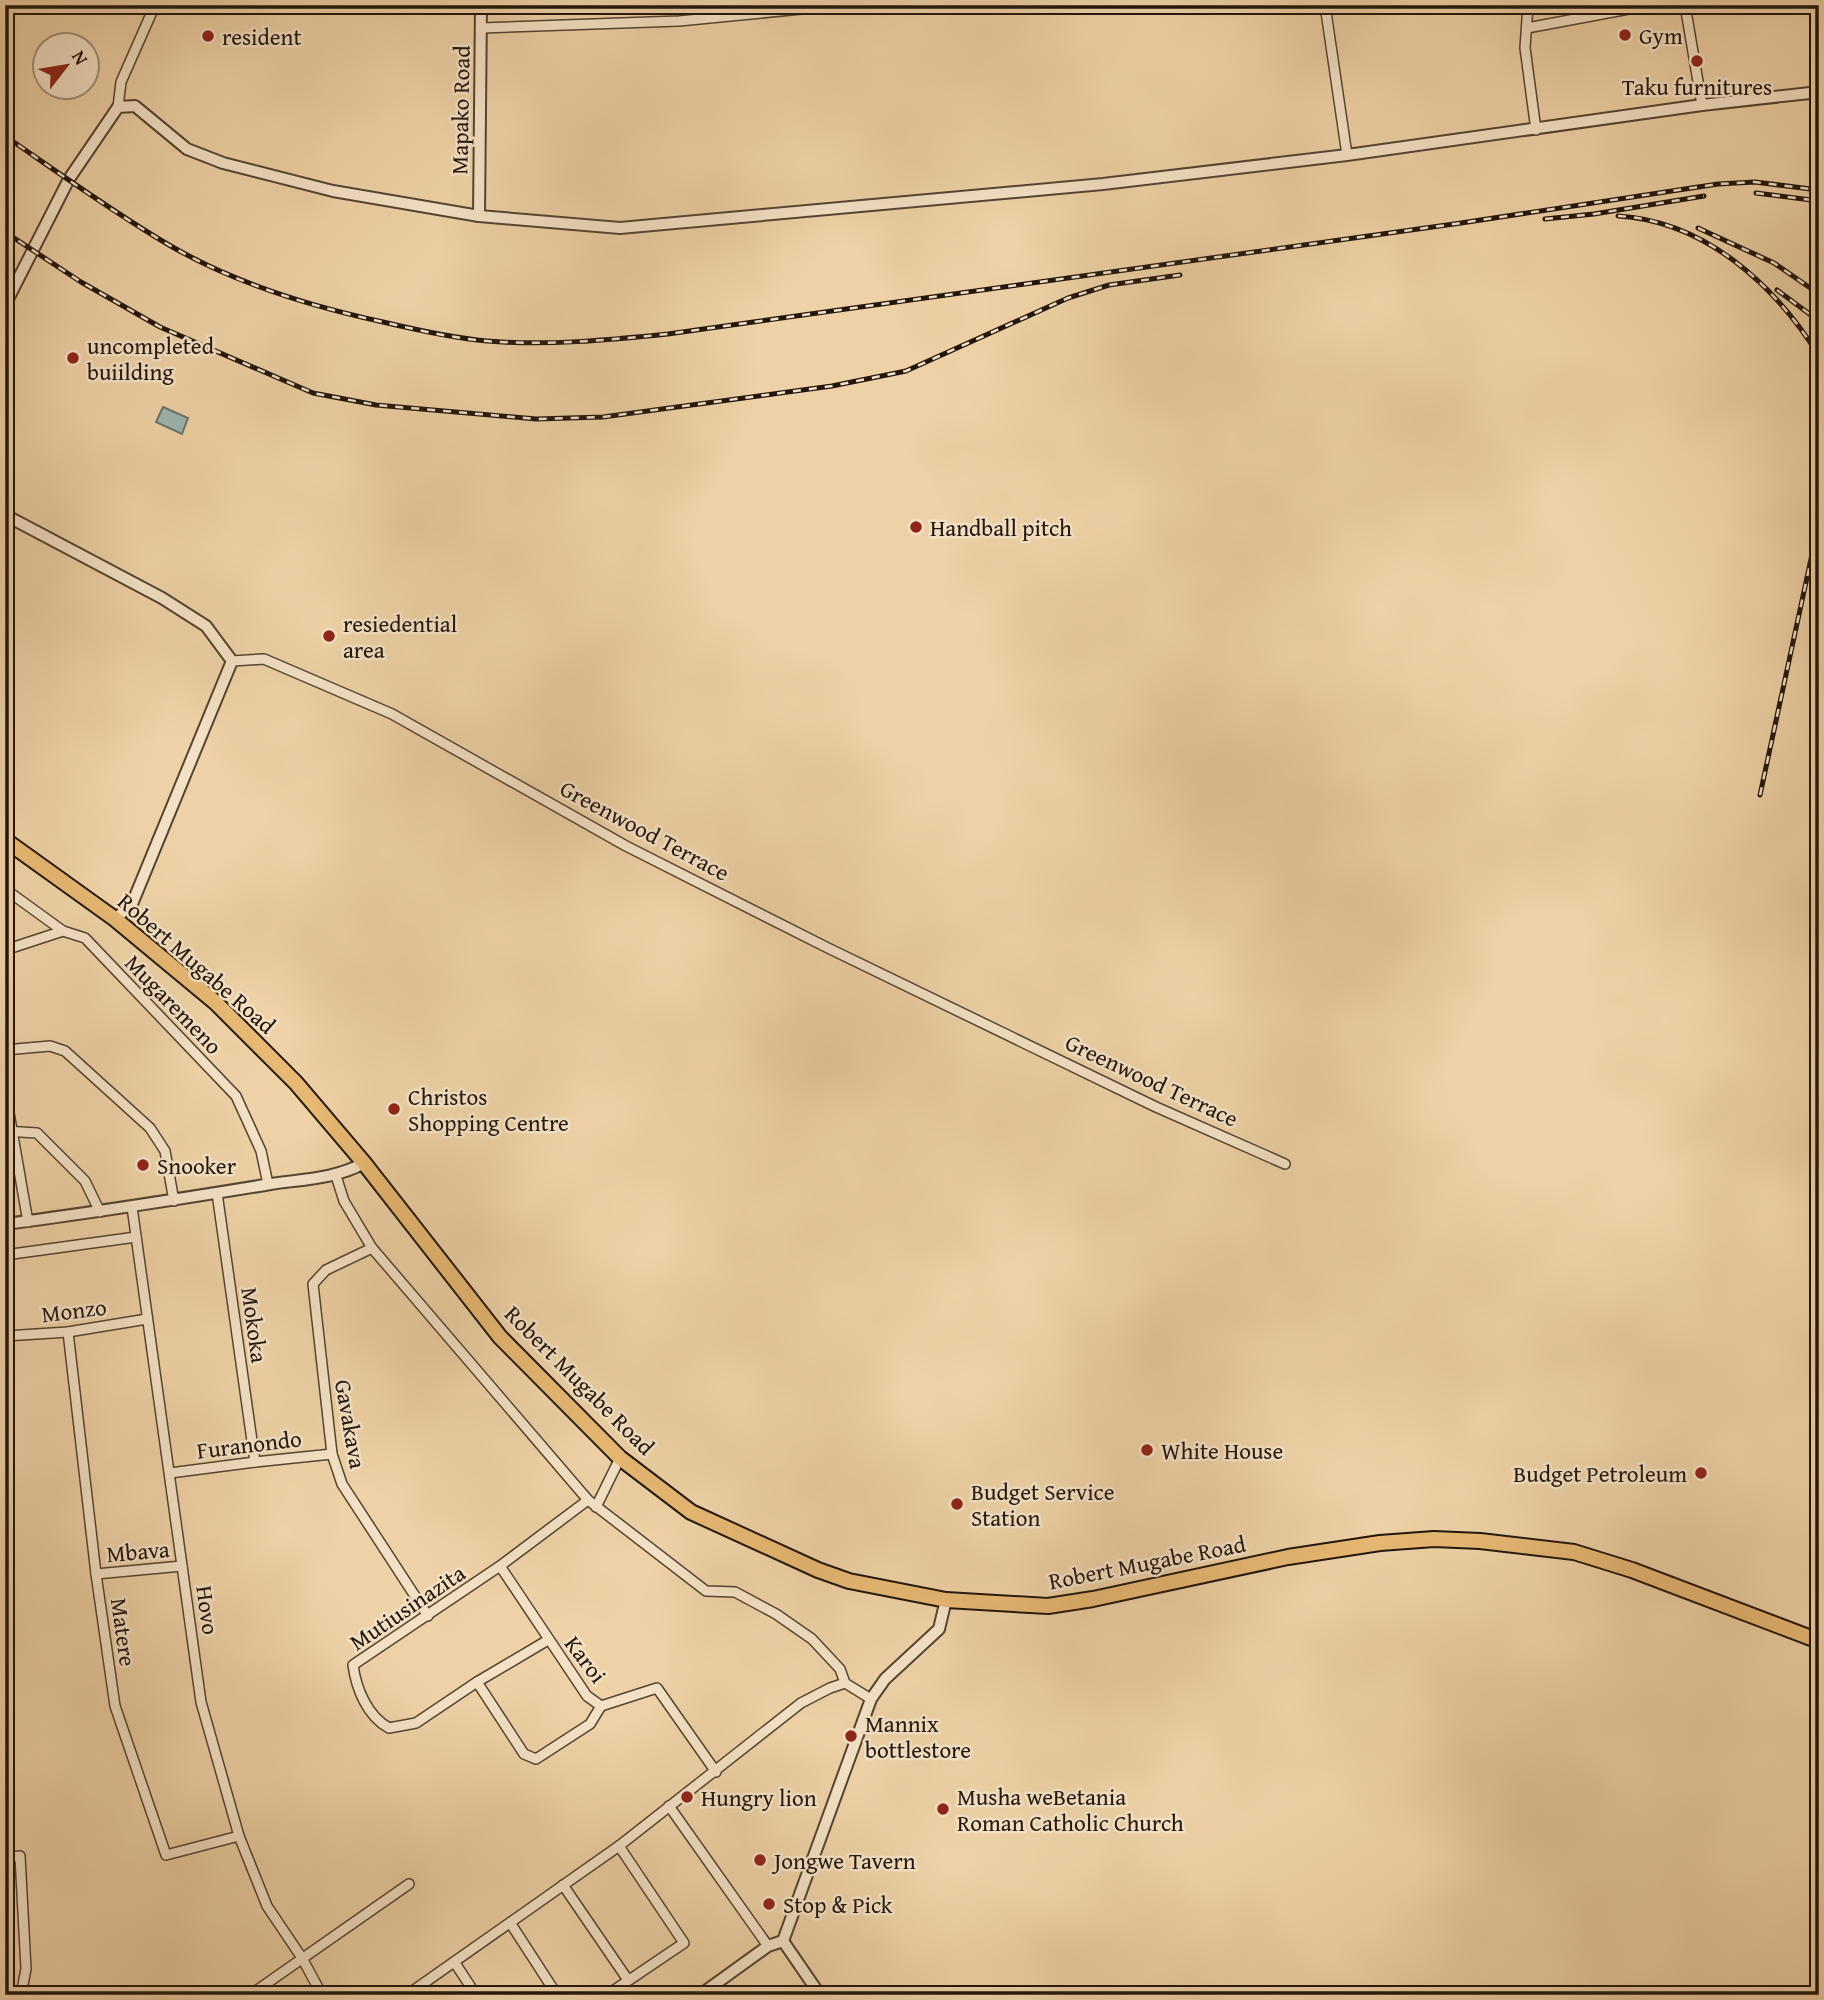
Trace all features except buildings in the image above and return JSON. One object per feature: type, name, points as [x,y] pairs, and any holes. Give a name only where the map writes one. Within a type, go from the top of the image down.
[{"type":"main road","name":"Robert Mugabe Road","points":[[5,840],[115,919],[215,1002],[296,1083],[364,1163],[500,1337],[620,1458],[691,1512],[818,1570],[849,1581],[946,1600],[1048,1606],[1093,1599],[1288,1557],[1380,1543],[1434,1539],[1480,1541],[1574,1552],[1632,1570],[1819,1641]]},
{"type":"street","points":[[5,305],[69,179],[118,107],[121,82],[155,5]]},
{"type":"street","name":"Mapako Road","points":[[480,216],[481,5]]},
{"type":"street","points":[[482,28],[679,20],[842,5]]},
{"type":"street","points":[[1325,5],[1347,155]]},
{"type":"street","points":[[1528,5],[1525,48],[1536,130]]},
{"type":"street","points":[[1527,28],[1650,5]]},
{"type":"street","points":[[1685,5],[1702,105]]},
{"type":"street","points":[[118,107],[135,106],[187,149],[223,163],[333,191],[480,216],[620,228],[1103,184],[1347,155],[1702,105],[1819,92]]},
{"type":"street","points":[[5,515],[162,598],[206,626],[232,662],[132,904],[115,919]]},
{"type":"street","name":"Greenwood Terrace","points":[[232,662],[264,659],[392,714],[662,864],[1156,1108],[1285,1164]]},
{"type":"street","name":"Mugaremeno","points":[[5,889],[62,931],[85,938],[236,1096],[261,1151],[268,1184]]},
{"type":"street","points":[[5,950],[62,931]]},
{"type":"street","points":[[5,1050],[50,1046],[65,1051],[150,1128],[165,1151],[174,1201]]},
{"type":"street","points":[[5,1090],[9,1131],[27,1222]]},
{"type":"street","points":[[9,1131],[37,1133],[85,1181],[100,1212]]},
{"type":"street","points":[[5,1224],[336,1175],[364,1163]]},
{"type":"street","points":[[336,1175],[344,1201],[372,1248],[592,1504],[706,1591],[735,1592],[785,1620],[812,1639],[840,1669],[845,1683],[871,1699]]},
{"type":"street","name":"Mokoka","points":[[217,1193],[255,1462]]},
{"type":"street","name":"Hovo","points":[[132,1207],[201,1702],[239,1836],[267,1906],[302,1958],[322,1995]]},
{"type":"street","points":[[5,1255],[136,1237]]},
{"type":"street","name":"Gavakava","points":[[372,1248],[326,1270],[313,1284],[332,1454],[342,1484],[428,1616]]},
{"type":"street","name":"Monzo","points":[[5,1336],[68,1332],[147,1319]]},
{"type":"street","name":"Matere","points":[[68,1332],[96,1574],[116,1706],[166,1855],[239,1836]]},
{"type":"street","name":"Furanondo","points":[[170,1473],[332,1454]]},
{"type":"street","points":[[592,1504],[620,1458]]},
{"type":"street","name":"Mutiusinazita","points":[[548,1640],[477,1682],[416,1723],[389,1728],[378,1723],[355,1686],[353,1665],[592,1504]]},
{"type":"street","name":"Mbava","points":[[96,1574],[182,1566]]},
{"type":"street","name":"Karoi","points":[[500,1566],[587,1696],[601,1706],[657,1688],[716,1772]]},
{"type":"street","points":[[783,1941],[871,1699],[885,1679],[939,1629],[946,1600]]},
{"type":"street","points":[[477,1682],[524,1754],[536,1759],[590,1724],[601,1706]]},
{"type":"street","points":[[407,1995],[619,1846],[801,1703],[845,1683]]},
{"type":"street","points":[[668,1806],[768,1946]]},
{"type":"street","points":[[607,1995],[684,1943],[619,1846]]},
{"type":"street","points":[[5,1858],[20,1856],[26,1969],[21,1995]]},
{"type":"street","points":[[250,1995],[409,1884]]},
{"type":"street","points":[[563,1885],[628,1980]]},
{"type":"street","points":[[511,1924],[557,1995]]},
{"type":"street","points":[[700,1995],[768,1946],[783,1941]]},
{"type":"street","points":[[783,1941],[820,1995]]},
{"type":"street","points":[[455,1963],[476,1995]]},
{"type":"street","points":[[715,1984],[722,1995]]},
{"type":"water","points":[[163,407],[188,418],[182,434],[156,422]]},
{"type":"railway","points":[[5,136],[169,245],[246,282],[327,309],[396,325],[461,338],[532,343],[668,334],[1461,223],[1718,184],[1755,182],[1819,190]]},
{"type":"railway","points":[[1756,193],[1819,201]]},
{"type":"railway","points":[[1545,219],[1704,196]]},
{"type":"railway","points":[[1618,216],[1650,221],[1680,230],[1735,261],[1781,305],[1819,356]]},
{"type":"railway","points":[[1698,228],[1774,263],[1819,294]]},
{"type":"railway","points":[[5,232],[81,282],[160,327],[313,393],[376,405],[536,419],[603,417],[832,386],[906,371],[1068,298],[1109,285],[1180,275]]},
{"type":"railway","points":[[1777,290],[1819,321]]},
{"type":"railway","points":[[1760,795],[1819,522]]},
{"type":"place","name":"Gym","points":[[1625,35]]},
{"type":"place","name":"resident","points":[[208,36]]},
{"type":"place","name":"Taku furnitures","points":[[1697,61]]},
{"type":"place","name":"uncompleted buiilding","points":[[73,358]]},
{"type":"place","name":"Handball pitch","points":[[916,527]]},
{"type":"place","name":"resiedential area","points":[[329,636]]},
{"type":"place","name":"Christos Shopping Centre","points":[[394,1109]]},
{"type":"place","name":"Snooker","points":[[143,1165]]},
{"type":"place","name":"White House","points":[[1147,1450]]},
{"type":"place","name":"Budget Petroleum","points":[[1701,1473]]},
{"type":"place","name":"Budget Service Station","points":[[957,1504]]},
{"type":"place","name":"Mannix bottlestore","points":[[851,1736]]},
{"type":"place","name":"Hungry lion","points":[[687,1797]]},
{"type":"place","name":"Musha weBetania Roman Catholic Church","points":[[943,1809]]},
{"type":"place","name":"Jongwe Tavern","points":[[760,1860]]},
{"type":"place","name":"Stop & Pick","points":[[769,1904]]}]
